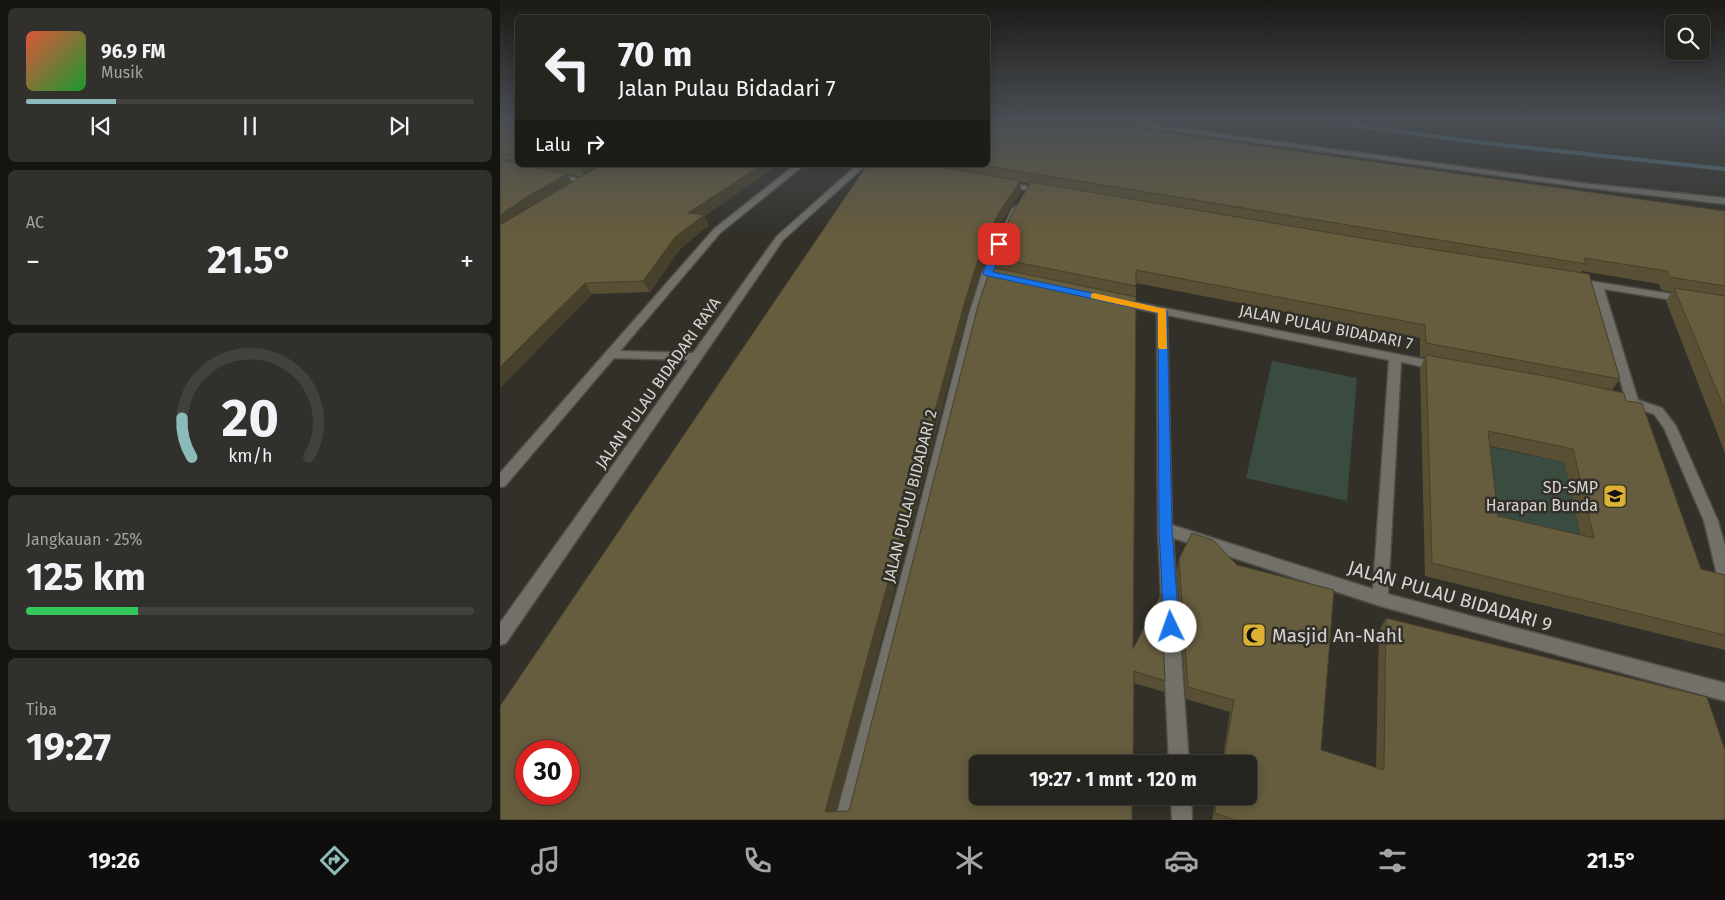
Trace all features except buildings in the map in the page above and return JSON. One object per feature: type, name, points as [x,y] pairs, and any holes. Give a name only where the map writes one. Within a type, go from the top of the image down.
[{"type":"street","points":[[1397,159],[1581,185],[1725,201]]},
{"type":"street","points":[[500,482],[717,231],[797,167]]},
{"type":"street","name":"JALAN PULAU BIDADARI RAYA","points":[[500,637],[780,238],[860,167]]},
{"type":"street","points":[[547,174],[590,179],[570,191]]},
{"type":"street","points":[[992,182],[1058,194]]},
{"type":"street","name":"JALAN PULAU BIDADARI 2","points":[[845,820],[918,540],[957,375],[992,274],[1005,229],[1029,188]]},
{"type":"street","points":[[1570,281],[1696,301]]},
{"type":"street","points":[[1598,286],[1632,402]]},
{"type":"street","name":"JALAN PULAU BIDADARI 7","points":[[1108,299],[1450,368]]},
{"type":"street","points":[[1162,311],[1165,529],[1178,755]]},
{"type":"street","points":[[611,354],[696,357]]},
{"type":"street","points":[[1380,599],[1395,358]]},
{"type":"street","points":[[1614,398],[1658,411],[1670,426],[1711,521],[1725,575]]},
{"type":"street","name":"JALAN PULAU BIDADARI 9","points":[[1165,529],[1380,599],[1725,692]]},
{"type":"street","points":[[1181,805],[1182,820]]},
{"type":"green space","points":[[1272,361],[1357,378],[1347,501],[1246,478]]},
{"type":"green space","points":[[1481,445],[1564,462],[1583,551],[1490,529]]},
{"type":"waterway","points":[[1635,159],[1725,169]]},
{"type":"slow traffic","points":[[1094,296],[1162,311],[1163,347]]},
{"type":"place","name":"SD-SMP Harapan Bunda","points":[[1615,496]]},
{"type":"place","name":"Masjid An-Nahl","points":[[1254,635]]},
{"type":"route","points":[[999,244],[987,273],[1162,311],[1165,529],[1171,627]]}]
